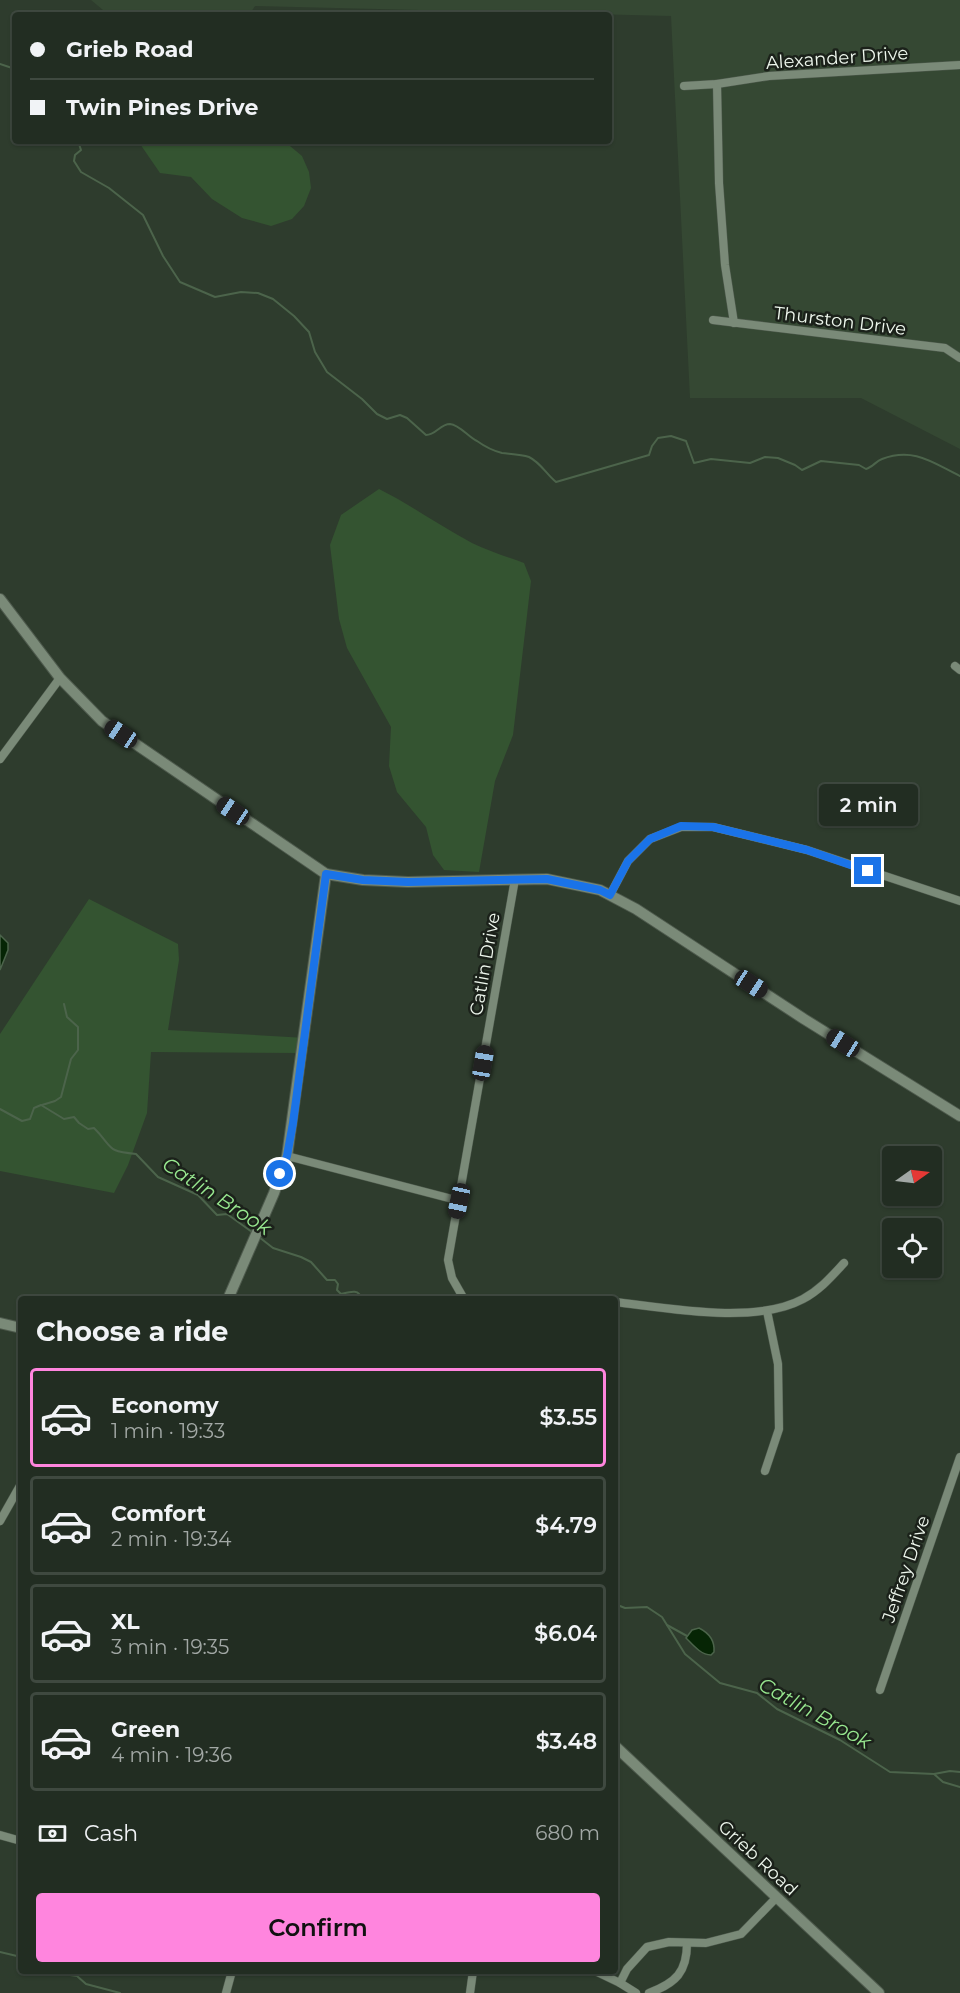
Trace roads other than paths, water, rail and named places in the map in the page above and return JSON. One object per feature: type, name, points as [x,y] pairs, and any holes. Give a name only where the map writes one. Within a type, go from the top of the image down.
[{"type":"main road","points":[[0,599],[60,678],[102,721],[326,874],[363,880],[408,882],[547,879],[600,890],[636,909],[804,1019],[960,1116]]},
{"type":"main road","points":[[229,1296],[287,1156],[326,874]]},
{"type":"main road","points":[[0,1323],[18,1327]]},
{"type":"main road","name":"Grieb Road","points":[[618,1749],[879,1993]]},
{"type":"street","name":"Alexander Drive","points":[[684,86],[717,84],[769,76],[960,65]]},
{"type":"street","points":[[717,84],[719,183],[725,266],[734,323]]},
{"type":"street","name":"Thurston Drive","points":[[713,321],[945,348],[960,358]]},
{"type":"street","points":[[0,759],[60,678]]},
{"type":"street","points":[[610,895],[628,861],[650,839],[681,826],[713,827],[807,850],[960,901]]},
{"type":"street","name":"Catlin Drive","points":[[462,1296],[452,1278],[448,1260],[515,879]]},
{"type":"street","points":[[287,1156],[459,1201]]},
{"type":"street","points":[[618,1302],[704,1313],[767,1311],[801,1300],[822,1287],[844,1263]]},
{"type":"street","points":[[765,1471],[779,1429],[778,1364],[767,1311]]},
{"type":"street","name":"Jeffrey Drive","points":[[880,1690],[960,1457]]},
{"type":"street","points":[[0,1521],[18,1489]]},
{"type":"street","points":[[0,1835],[18,1840]]},
{"type":"street","points":[[620,1983],[627,1969],[647,1947],[658,1943],[706,1943],[741,1934],[776,1898]]},
{"type":"street","points":[[649,1993],[671,1983],[676,1977],[687,1961],[687,1943]]},
{"type":"street","points":[[226,1993],[231,1974]]},
{"type":"street","points":[[470,1993],[473,1974]]},
{"type":"street","points":[[601,1974],[636,1993]]},
{"type":"waterway","points":[[0,64],[12,68]]},
{"type":"waterway","points":[[79,144],[81,150],[75,155],[74,161],[81,172],[109,188],[143,215],[163,256],[180,282],[215,297],[241,292],[258,293],[273,299],[309,332],[315,352],[327,372],[362,399],[377,414],[387,419],[400,415],[407,418],[426,435],[447,424],[454,425],[492,450],[529,457],[556,482],[649,455],[658,438],[671,436],[686,441],[694,463],[711,459],[750,463],[765,457],[778,458],[802,470],[821,461],[859,465],[866,469],[882,459],[904,455],[923,458],[960,476]]},
{"type":"waterway","points":[[42,1105],[61,1097],[71,1059],[78,1050],[78,1027],[67,1017],[64,1004]]},
{"type":"waterway","name":"Catlin Brook","points":[[0,1109],[22,1121],[30,1119],[34,1108],[41,1105],[64,1119],[74,1117],[88,1129],[94,1128],[114,1150],[136,1154],[158,1177],[198,1195],[217,1215],[227,1214],[252,1232]]},
{"type":"waterway","name":"Catlin Brook","points":[[259,1237],[273,1248],[311,1262],[327,1280],[335,1280],[338,1284],[337,1290],[341,1294],[356,1292],[360,1296]]},
{"type":"waterway","name":"Catlin Brook","points":[[618,1605],[625,1608],[647,1607],[662,1617],[685,1654],[720,1683],[757,1693],[777,1709],[840,1740],[890,1772],[934,1774],[943,1782],[960,1787]]},
{"type":"waterway","points":[[667,1625],[687,1636]]},
{"type":"waterway","points":[[934,1774],[960,1772]]},
{"type":"waterway","points":[[0,1952],[18,1956]]},
{"type":"waterway","points":[[63,1974],[77,1976],[86,1984],[120,1993]]}]
